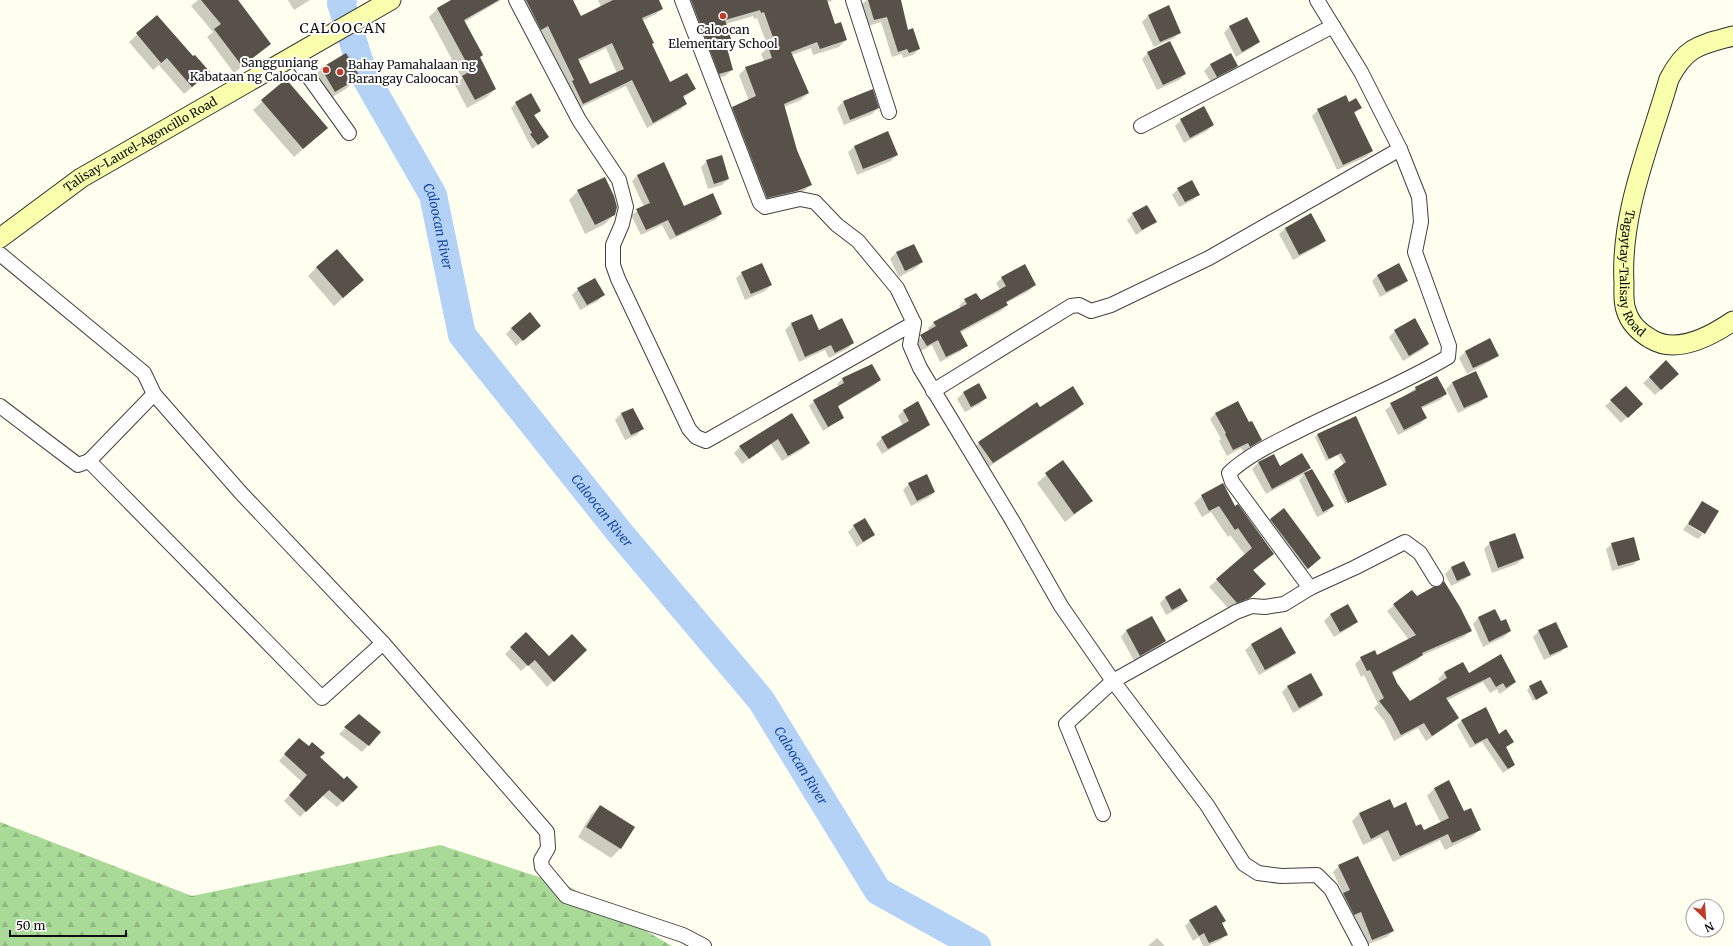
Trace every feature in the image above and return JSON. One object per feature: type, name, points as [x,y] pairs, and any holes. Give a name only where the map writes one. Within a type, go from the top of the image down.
[{"type":"main road","name":"Talisay-Laurel-Agoncillo Road","points":[[0,238],[81,178],[293,54],[384,4]]},
{"type":"main road","name":"Tagaytay-Talisay Road","points":[[1733,36],[1694,48],[1680,60],[1669,79],[1636,190],[1625,243],[1623,271],[1626,310],[1630,320],[1636,329],[1655,342],[1684,344],[1698,341],[1718,331],[1733,321]]},
{"type":"street","points":[[516,0],[579,120],[619,180],[626,207],[622,224],[613,245],[613,265],[618,279],[675,401],[689,429],[696,437],[706,441],[914,323]]},
{"type":"street","points":[[682,0],[760,203],[765,207],[800,199],[815,202],[837,225],[858,241],[868,251],[897,288],[914,323],[910,345],[920,368],[933,391],[1012,520],[1061,606],[1113,681],[1207,805],[1244,864],[1258,873],[1280,876],[1317,875],[1331,889],[1361,946]]},
{"type":"street","points":[[853,0],[890,112]]},
{"type":"street","points":[[1310,588],[1232,482],[1230,473],[1236,466],[1273,444],[1332,413],[1421,373],[1448,357],[1449,346],[1415,252],[1421,222],[1419,197],[1400,149],[1361,72],[1317,0]]},
{"type":"street","points":[[1141,126],[1333,26]]},
{"type":"street","points":[[293,54],[350,134]]},
{"type":"street","points":[[933,391],[1071,306],[1079,305],[1091,310],[1111,305],[1209,258],[1400,149]]},
{"type":"street","points":[[0,254],[144,373],[154,394],[241,493],[383,643],[547,832],[548,848],[541,860],[542,868],[566,896],[683,935],[704,946]]},
{"type":"street","points":[[0,406],[78,464],[89,461],[154,394]]},
{"type":"street","points":[[89,461],[322,698],[383,643]]},
{"type":"street","points":[[1103,814],[1066,724],[1113,681],[1236,612],[1252,606],[1265,607],[1284,604],[1310,588],[1405,542],[1420,553],[1436,580]]},
{"type":"green space","points":[[0,822],[192,896],[440,845],[570,887],[672,946],[0,946]]},
{"type":"building","points":[[201,0],[238,0],[271,44],[242,66],[214,29],[221,24]]},
{"type":"building","points":[[451,0],[499,0],[464,20],[483,55],[480,57],[496,89],[475,100],[462,76],[471,71],[437,8]]},
{"type":"building","points":[[526,0],[573,0],[581,16],[613,0],[659,0],[663,9],[642,18],[654,43],[652,44],[670,82],[687,73],[696,89],[683,96],[687,104],[653,123],[632,80],[583,104],[572,81],[574,80],[548,26],[541,30]],"holes":[[[612,43],[624,69],[590,84],[578,59]]]},
{"type":"building","points":[[691,0],[827,0],[835,24],[841,22],[847,40],[820,49],[817,42],[791,52],[809,93],[784,104],[797,150],[812,185],[797,191],[767,198],[732,107],[756,96],[745,67],[772,58],[768,46],[775,43],[764,12],[761,13],[760,10],[725,20],[732,42],[726,44],[733,70],[719,74]]},
{"type":"building","points":[[868,0],[901,0],[908,30],[913,28],[920,49],[909,53],[907,49],[898,52],[887,17],[874,20]]},
{"type":"building","points":[[1169,5],[1181,33],[1160,42],[1148,15]]},
{"type":"building","points":[[157,15],[193,56],[195,55],[210,72],[192,87],[167,58],[161,63],[136,33]]},
{"type":"building","points":[[1247,17],[1260,42],[1242,52],[1229,26]]},
{"type":"building","points":[[1170,41],[1186,74],[1163,85],[1147,52]]},
{"type":"building","name":"Bahay Pamahalaan ng Barangay Caloocan","points":[[346,53],[360,77],[335,92],[321,68]]},
{"type":"building","points":[[1231,53],[1238,66],[1217,77],[1210,64]]},
{"type":"building","points":[[286,79],[328,128],[303,149],[261,100]]},
{"type":"building","points":[[873,89],[879,108],[850,120],[843,101]]},
{"type":"building","points":[[531,93],[541,111],[534,115],[549,137],[538,145],[530,134],[532,133],[515,102]]},
{"type":"building","points":[[1346,95],[1349,102],[1356,98],[1362,108],[1354,112],[1373,151],[1343,165],[1317,109]]},
{"type":"building","points":[[1204,106],[1214,125],[1190,138],[1180,119]]},
{"type":"building","points":[[888,131],[898,155],[863,169],[854,146]]},
{"type":"building","points":[[722,155],[729,179],[714,184],[706,160]]},
{"type":"building","points":[[664,162],[684,206],[713,193],[722,214],[676,236],[668,220],[646,230],[636,209],[650,203],[637,175]]},
{"type":"building","points":[[605,177],[614,196],[617,207],[615,215],[595,225],[577,190]]},
{"type":"building","points":[[1192,180],[1200,195],[1185,202],[1177,188]]},
{"type":"building","points":[[1147,205],[1157,222],[1142,230],[1132,213]]},
{"type":"building","points":[[1311,213],[1326,241],[1299,255],[1285,228]]},
{"type":"building","points":[[914,244],[923,262],[905,271],[896,252]]},
{"type":"building","points":[[337,249],[364,280],[343,298],[316,267]]},
{"type":"building","points":[[762,263],[772,285],[751,294],[741,272]]},
{"type":"building","points":[[1399,263],[1408,281],[1386,292],[1377,275]]},
{"type":"building","points":[[1025,264],[1036,285],[1006,302],[1008,305],[960,331],[968,346],[946,357],[938,340],[927,346],[920,335],[936,326],[933,322],[967,304],[964,299],[976,293],[981,300],[1006,286],[1001,277]]},
{"type":"building","points":[[595,278],[605,295],[587,305],[577,288]]},
{"type":"building","points":[[530,312],[541,326],[523,341],[511,328]]},
{"type":"building","points":[[812,314],[819,330],[842,318],[854,343],[835,353],[831,345],[805,357],[791,323]]},
{"type":"building","points":[[1415,318],[1429,344],[1409,356],[1394,330]]},
{"type":"building","points":[[1490,338],[1499,356],[1473,368],[1465,351]]},
{"type":"building","points":[[1666,360],[1679,374],[1661,390],[1649,377]]},
{"type":"building","points":[[872,364],[881,380],[838,406],[844,418],[828,427],[813,400],[844,383],[842,378]]},
{"type":"building","points":[[1476,371],[1488,397],[1464,408],[1452,382]]},
{"type":"building","points":[[1437,376],[1447,394],[1421,407],[1427,418],[1404,430],[1390,403],[1416,390],[1415,387]]},
{"type":"building","points":[[979,383],[987,398],[971,407],[963,392]]},
{"type":"building","points":[[1073,386],[1084,404],[993,463],[978,442],[1037,402],[1040,407]]},
{"type":"building","points":[[1626,386],[1643,404],[1628,418],[1610,400]]},
{"type":"building","points":[[918,401],[930,425],[888,449],[881,437],[909,421],[903,410]]},
{"type":"building","points":[[1238,401],[1249,422],[1252,421],[1262,440],[1250,447],[1248,443],[1233,450],[1215,413]]},
{"type":"building","points":[[633,408],[644,429],[631,435],[621,413]]},
{"type":"building","points":[[792,413],[810,443],[788,456],[778,439],[749,459],[739,446]]},
{"type":"building","points":[[1356,416],[1387,485],[1348,503],[1334,471],[1346,462],[1341,453],[1329,459],[1317,434]]},
{"type":"building","points":[[1302,453],[1311,468],[1272,489],[1258,462],[1274,454],[1280,466]]},
{"type":"building","points":[[1063,460],[1093,501],[1074,514],[1045,473]]},
{"type":"building","points":[[1312,469],[1334,506],[1323,512],[1304,473]]},
{"type":"building","points":[[927,474],[935,492],[917,501],[908,483]]},
{"type":"building","points":[[1223,483],[1235,506],[1238,504],[1274,554],[1253,570],[1266,584],[1250,598],[1237,603],[1216,579],[1252,548],[1238,528],[1235,530],[1219,506],[1209,511],[1201,495]]},
{"type":"building","points":[[1702,501],[1719,511],[1705,534],[1688,524]]},
{"type":"building","points":[[1284,508],[1321,558],[1308,569],[1270,519]]},
{"type":"building","points":[[865,518],[875,535],[863,542],[853,525]]},
{"type":"building","points":[[1515,533],[1524,558],[1498,568],[1489,542]]},
{"type":"building","points":[[1634,537],[1640,560],[1618,566],[1611,543]]},
{"type":"building","points":[[1464,561],[1471,575],[1457,581],[1451,567]]},
{"type":"building","points":[[1444,581],[1460,607],[1472,631],[1422,653],[1423,655],[1392,672],[1397,683],[1410,701],[1447,678],[1444,672],[1463,662],[1469,673],[1501,654],[1516,682],[1506,688],[1503,683],[1496,687],[1490,677],[1446,698],[1459,718],[1432,736],[1424,723],[1401,735],[1391,716],[1379,701],[1384,698],[1370,670],[1367,671],[1360,657],[1375,650],[1377,655],[1416,635],[1393,604],[1412,590],[1417,596],[1433,587],[1440,586]]},
{"type":"building","points":[[1180,588],[1188,601],[1172,610],[1165,597]]},
{"type":"building","points":[[1348,604],[1358,622],[1340,632],[1330,614]]},
{"type":"building","points":[[1495,609],[1501,621],[1506,619],[1511,631],[1489,642],[1478,617]]},
{"type":"building","points":[[1152,616],[1166,641],[1140,656],[1126,630]]},
{"type":"building","points":[[1556,622],[1568,647],[1550,655],[1538,630]]},
{"type":"building","points":[[1281,627],[1296,653],[1265,670],[1251,644]]},
{"type":"building","points":[[526,632],[549,656],[572,634],[587,650],[554,682],[535,660],[528,666],[510,647]]},
{"type":"building","points":[[1311,673],[1323,695],[1299,708],[1287,686]]},
{"type":"building","points":[[1541,680],[1548,693],[1536,700],[1529,686]]},
{"type":"building","points":[[1486,707],[1499,734],[1506,729],[1514,742],[1506,747],[1515,765],[1508,769],[1487,738],[1475,744],[1461,720]]},
{"type":"building","points":[[359,714],[381,732],[369,746],[344,727]]},
{"type":"building","points":[[299,738],[309,746],[312,742],[325,753],[320,757],[344,779],[347,776],[358,787],[343,802],[329,790],[306,812],[289,795],[307,775],[284,754]]},
{"type":"building","points":[[1449,780],[1464,811],[1471,808],[1481,830],[1452,843],[1448,834],[1400,856],[1388,830],[1371,839],[1359,813],[1390,799],[1394,808],[1406,802],[1416,826],[1421,824],[1424,830],[1449,818],[1434,788]]},
{"type":"building","points":[[600,805],[635,827],[621,849],[586,827]]},
{"type":"building","points":[[1358,856],[1394,931],[1372,940],[1361,912],[1354,915],[1343,893],[1350,890],[1338,865]]},
{"type":"building","points":[[1216,905],[1226,921],[1222,923],[1228,935],[1209,943],[1204,933],[1199,936],[1189,920]]},
{"type":"waterway","name":"Caloocan River","points":[[343,0],[341,3],[363,73],[433,195],[462,335],[620,533],[761,700],[878,891],[977,946]]},
{"type":"place","name":"Caloocan Elementary School","points":[[723,16]]},
{"type":"place","name":"Sangguniang Kabataan ng Caloocan","points":[[326,70]]},
{"type":"place","name":"Bahay Pamahalaan ng Barangay Caloocan","points":[[340,72]]},
{"type":"district","name":"CALOOCAN","points":[[343,28]]}]
